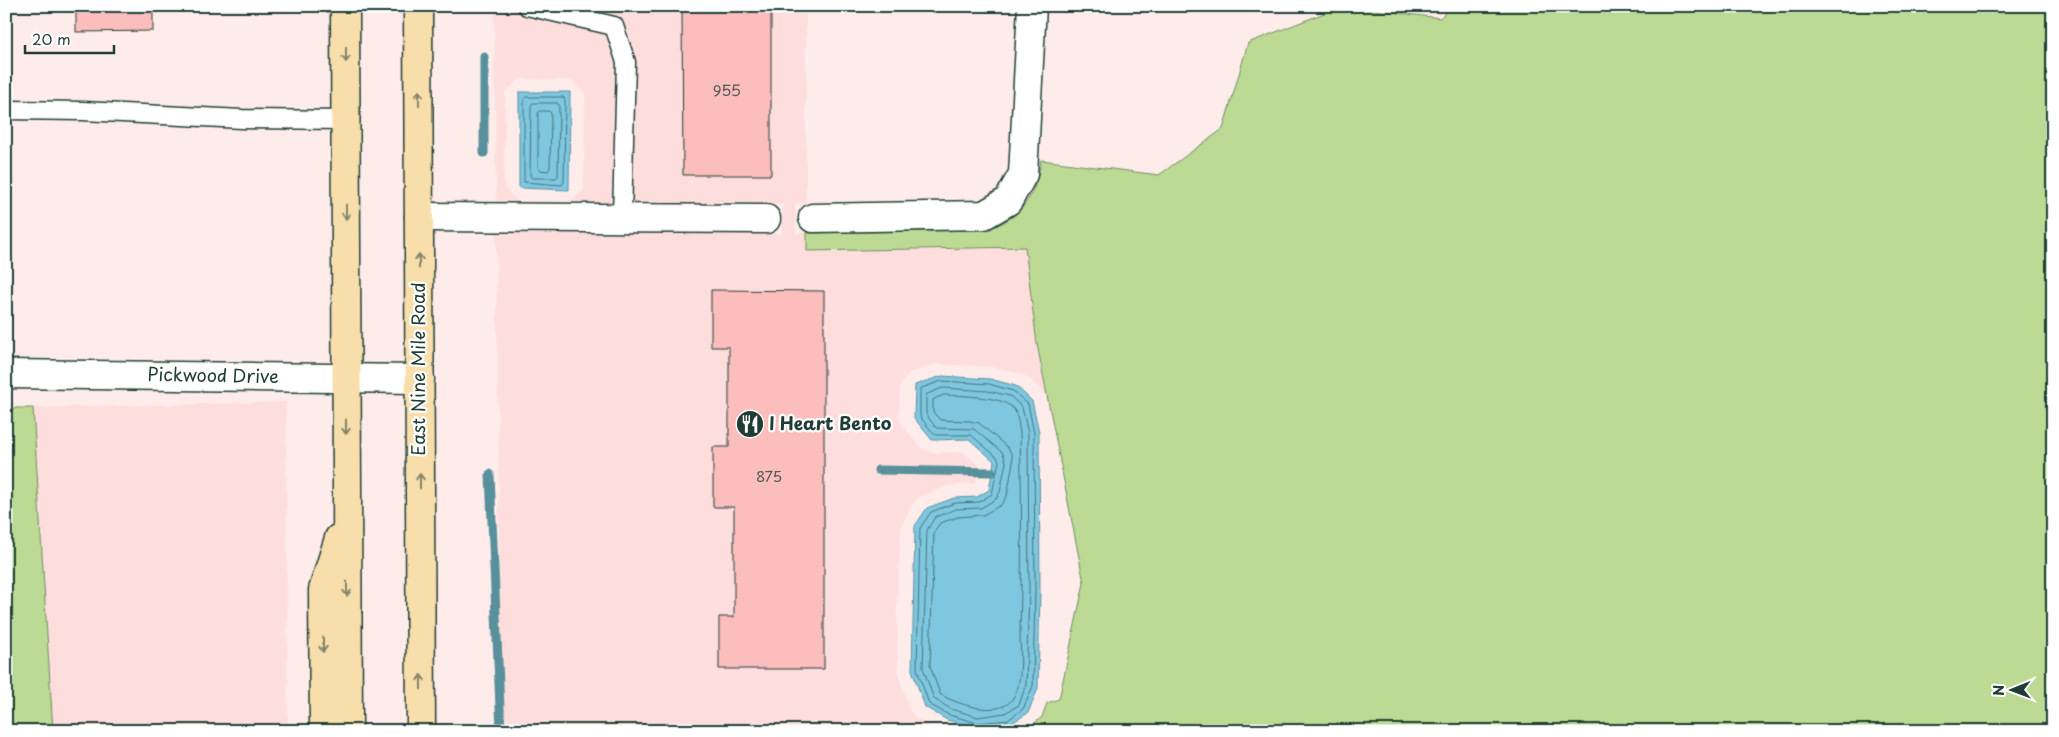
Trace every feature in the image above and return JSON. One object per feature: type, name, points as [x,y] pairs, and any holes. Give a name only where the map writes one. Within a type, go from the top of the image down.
[{"type":"main road","points":[[345,6],[348,731]]},
{"type":"main road","name":"East Nine Mile Road","points":[[418,6],[421,731]]},
{"type":"main road","points":[[324,731],[323,590],[347,513]]},
{"type":"street","points":[[813,218],[984,214],[1008,201],[1023,174],[1032,6]]},
{"type":"street","points":[[419,217],[766,219]]},
{"type":"street","name":"Pickwood Drive","points":[[6,374],[420,380]]},
{"type":"lane","points":[[527,6],[614,26],[626,62],[622,218]]},
{"type":"lane","points":[[6,110],[93,111],[242,119],[346,120]]},
{"type":"shaded area","points":[[494,6],[806,6],[806,203],[795,204],[796,233],[807,233],[807,251],[1025,247],[1037,344],[1052,423],[1043,392],[1027,377],[994,367],[936,364],[909,373],[900,386],[899,418],[902,425],[920,447],[932,453],[963,452],[979,465],[976,483],[948,486],[921,496],[914,502],[901,526],[897,605],[898,674],[910,711],[916,718],[939,731],[610,731],[501,728],[496,232],[782,234],[783,205],[569,202],[584,190],[585,93],[571,80],[520,79],[505,92],[504,188],[518,201],[554,202],[496,202]]},
{"type":"shaded area","points":[[286,402],[288,731],[53,731],[33,408]]},
{"type":"green space","points":[[1342,6],[1440,18],[1452,6],[2053,6],[2053,731],[1025,731],[1042,717],[1047,703],[1059,699],[1084,583],[1037,344],[1025,247],[807,251],[807,233],[984,230],[997,226],[1017,213],[1031,195],[1039,173],[1041,160],[1159,175],[1223,129],[1248,43]]},
{"type":"green space","points":[[6,408],[33,408],[53,731],[6,731]]},
{"type":"green space","points":[[501,728],[610,731],[501,731]]},
{"type":"water","points":[[519,92],[570,92],[569,190],[519,188]]},
{"type":"water","points":[[942,376],[990,379],[1016,386],[1032,401],[1039,432],[1040,591],[1038,688],[1028,713],[1010,724],[977,728],[947,720],[925,707],[912,670],[915,526],[927,508],[954,498],[977,497],[989,490],[994,461],[969,439],[932,440],[914,418],[915,385]]},
{"type":"building","points":[[76,6],[153,6],[153,31],[76,32]]},
{"type":"building","points":[[650,6],[771,6],[771,175],[683,175],[682,8],[650,8]]},
{"type":"building","points":[[711,290],[824,291],[824,669],[719,669],[719,617],[734,617],[734,507],[713,507],[713,447],[729,447],[729,347],[711,347]]},
{"type":"waterway","points":[[484,57],[484,153]]},
{"type":"waterway","points":[[878,470],[992,472]]},
{"type":"waterway","points":[[490,474],[501,731]]},
{"type":"place","name":"I Heart Bento","points":[[750,424]]}]
